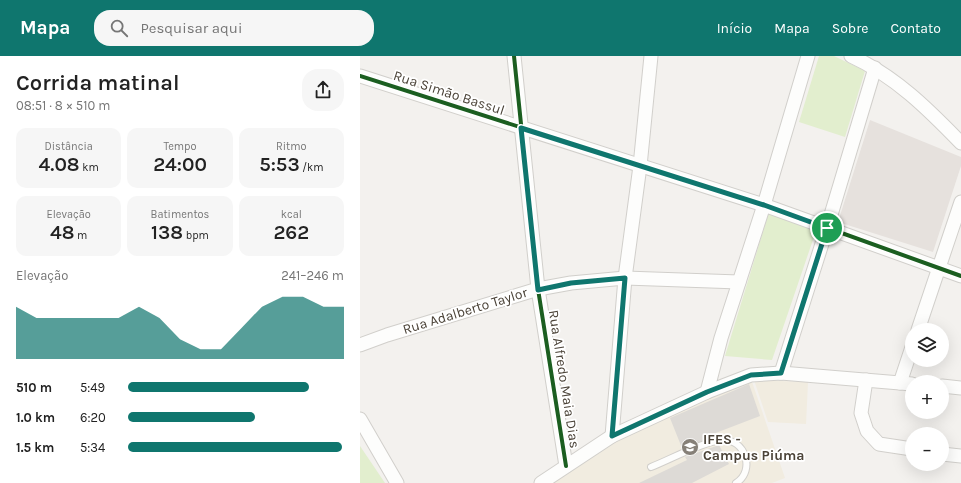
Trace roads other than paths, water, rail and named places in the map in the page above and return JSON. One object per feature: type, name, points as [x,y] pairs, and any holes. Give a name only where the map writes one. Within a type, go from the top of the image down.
[{"type":"street","name":"Rua Alfredo Maia Dias","points":[[514,56],[538,290],[566,466]]},
{"type":"street","points":[[612,436],[625,278],[640,166],[651,56]]},
{"type":"street","points":[[707,392],[721,338],[764,205],[808,56]]},
{"type":"street","points":[[851,56],[875,68],[905,88],[961,143]]},
{"type":"street","points":[[781,373],[827,228],[875,68]]},
{"type":"street","name":"Rua Simão Bassul","points":[[360,76],[764,205],[938,269],[961,276]]},
{"type":"street","points":[[920,323],[961,202]]},
{"type":"street","name":"Rua Adalberto Taylor","points":[[360,345],[387,335],[538,290],[571,283],[625,278],[739,282]]},
{"type":"street","points":[[541,483],[612,436],[707,392],[751,375],[781,373],[905,383]]},
{"type":"street","points":[[866,380],[861,412],[867,431],[879,444],[905,448]]},
{"type":"street","points":[[949,387],[961,388]]},
{"type":"street","points":[[360,419],[397,483]]},
{"type":"street","points":[[949,455],[961,456]]},
{"type":"lane","points":[[650,467],[708,443],[724,440],[736,444],[744,450],[747,460],[746,471],[740,481],[736,483]]},
{"type":"place","name":"IFES - Campus Piúma","points":[[690,447]]}]
